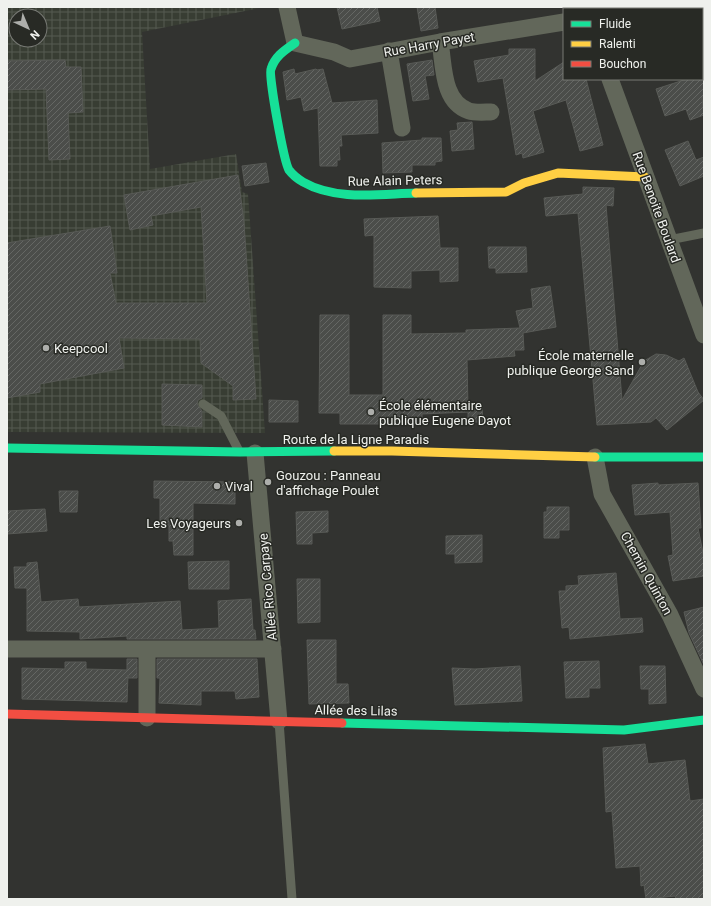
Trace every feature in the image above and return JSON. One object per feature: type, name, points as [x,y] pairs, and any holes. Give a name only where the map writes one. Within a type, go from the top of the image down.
[{"type":"street","points":[[287,7],[295,43]]},
{"type":"street","name":"Rue Harry Payet","points":[[295,43],[334,52],[350,59],[440,42],[563,22]]},
{"type":"street","points":[[440,42],[448,91],[455,102],[470,112],[491,112]]},
{"type":"street","name":"Rue Alain Peters","points":[[295,43],[280,53],[270,70],[283,151],[289,170],[301,181],[317,190],[342,194],[506,192],[524,183],[558,173],[645,177]]},
{"type":"street","points":[[389,51],[402,128]]},
{"type":"street","name":"Rue Benoite Boulard","points":[[610,80],[704,335]]},
{"type":"street","name":"Route de la Ligne Paradis","points":[[7,448],[30,447],[248,453],[392,451],[595,457],[704,457]]},
{"type":"street","name":"Allée Rico Carpaye","points":[[248,453],[272,649],[279,721]]},
{"type":"street","name":"Chemin Quinton","points":[[595,457],[602,494],[670,615],[704,689]]},
{"type":"street","points":[[7,649],[272,649]]},
{"type":"street","points":[[147,649],[147,718]]},
{"type":"street","name":"Allée des Lilas","points":[[7,714],[624,730],[704,720]]},
{"type":"lane","points":[[669,240],[704,233]]},
{"type":"lane","points":[[202,404],[220,416],[248,453]]},
{"type":"lane","points":[[279,721],[292,899]]},
{"type":"shaded area","points":[[7,7],[264,7],[142,32],[150,169],[236,154],[242,192],[248,194],[265,433],[7,432]]},
{"type":"building","points":[[337,7],[377,7],[380,21],[342,29]]},
{"type":"building","points":[[417,7],[435,7],[438,28],[421,31]]},
{"type":"building","points":[[509,49],[535,49],[535,81],[563,63],[563,80],[586,80],[603,145],[580,151],[566,100],[533,111],[544,152],[523,158],[522,153],[516,155],[503,78],[478,82],[474,61],[509,55]]},
{"type":"building","points":[[65,60],[66,67],[81,67],[83,112],[68,113],[70,159],[49,160],[46,89],[7,90],[7,61]]},
{"type":"building","points":[[432,60],[434,75],[425,76],[429,99],[413,101],[407,64]]},
{"type":"building","points":[[294,69],[295,74],[316,69],[323,69],[332,103],[377,100],[378,133],[341,135],[342,146],[339,146],[340,160],[337,160],[337,166],[320,166],[318,108],[304,111],[301,97],[287,100],[283,72]]},
{"type":"building","points":[[704,79],[704,97],[702,97],[704,115],[690,120],[686,109],[665,116],[656,89],[684,80]]},
{"type":"building","points":[[472,122],[474,149],[452,151],[450,131],[458,130],[457,123]]},
{"type":"building","points":[[422,138],[441,138],[442,161],[435,162],[435,165],[412,165],[412,172],[383,173],[382,143],[422,140]]},
{"type":"building","points":[[688,141],[696,160],[704,157],[704,176],[680,186],[665,150]]},
{"type":"building","points":[[266,163],[269,182],[245,186],[242,166]]},
{"type":"building","points":[[238,175],[244,223],[256,399],[233,400],[233,386],[201,363],[200,339],[119,338],[124,368],[40,384],[40,392],[7,398],[7,243],[110,226],[117,273],[110,273],[116,303],[207,303],[201,207],[151,216],[153,225],[130,230],[124,195]]},
{"type":"building","points":[[583,187],[614,188],[613,206],[606,205],[622,400],[644,361],[656,354],[666,355],[679,361],[684,358],[698,392],[704,400],[667,430],[656,418],[651,422],[597,425],[578,213],[546,216],[544,198],[583,194]]},
{"type":"building","points":[[438,216],[440,248],[458,248],[458,281],[440,282],[440,270],[411,271],[411,288],[374,287],[374,235],[365,236],[364,219]]},
{"type":"building","points":[[488,247],[526,247],[527,272],[496,273],[496,268],[489,268]]},
{"type":"building","points":[[550,286],[556,327],[523,333],[524,350],[514,350],[515,356],[467,360],[468,408],[482,407],[483,422],[468,422],[468,412],[422,414],[422,424],[340,424],[340,413],[319,413],[320,315],[349,315],[349,395],[383,395],[383,315],[411,315],[411,334],[466,333],[466,330],[520,328],[516,311],[533,308],[531,289]]},
{"type":"building","points":[[162,384],[202,385],[202,398],[198,400],[197,404],[202,411],[202,427],[162,425]]},
{"type":"building","points":[[269,400],[298,401],[298,422],[269,422]]},
{"type":"building","points":[[154,481],[235,482],[235,504],[193,503],[193,555],[174,555],[173,541],[169,541],[169,525],[160,525],[160,498],[154,498]]},
{"type":"building","points":[[658,483],[658,485],[698,483],[701,528],[698,528],[704,558],[704,576],[673,581],[668,556],[673,555],[670,512],[635,515],[632,485]]},
{"type":"building","points":[[59,491],[78,491],[77,512],[60,512]]},
{"type":"building","points":[[547,507],[569,507],[569,530],[559,530],[559,538],[544,538],[544,512],[547,512]]},
{"type":"building","points":[[45,509],[47,531],[7,534],[7,511]]},
{"type":"building","points":[[328,511],[328,532],[312,533],[312,544],[297,544],[296,512]]},
{"type":"building","points":[[482,535],[482,562],[455,563],[455,554],[446,554],[446,536]]},
{"type":"building","points":[[229,561],[229,589],[189,589],[188,562]]},
{"type":"building","points":[[37,562],[41,602],[78,599],[79,607],[180,601],[182,630],[219,628],[218,601],[251,599],[253,630],[255,630],[256,639],[127,639],[127,636],[80,639],[80,632],[27,631],[27,588],[15,588],[14,567],[27,567],[27,563]]},
{"type":"building","points":[[616,573],[620,619],[642,618],[643,632],[570,639],[569,627],[562,628],[559,591],[566,591],[566,586],[579,585],[578,576]]},
{"type":"building","points":[[297,579],[320,579],[320,622],[298,623]]},
{"type":"building","points":[[704,607],[704,665],[689,633],[684,612]]},
{"type":"building","points":[[307,640],[336,640],[336,684],[348,684],[349,703],[309,704]]},
{"type":"building","points":[[127,659],[137,659],[137,678],[128,678],[128,675],[127,702],[22,699],[22,668],[65,669],[65,662],[86,662],[86,669],[127,670]]},
{"type":"building","points":[[157,659],[257,659],[259,697],[236,699],[235,691],[201,691],[201,705],[159,703],[160,678],[157,678]]},
{"type":"building","points":[[599,661],[600,688],[589,688],[589,697],[566,698],[564,662]]},
{"type":"building","points":[[520,666],[522,701],[455,705],[452,668],[475,669]]},
{"type":"building","points":[[640,666],[665,666],[666,703],[649,704],[649,689],[641,689]]},
{"type":"building","points":[[645,744],[648,764],[685,760],[690,801],[704,799],[704,899],[676,899],[675,896],[646,899],[644,885],[641,886],[640,866],[616,868],[612,811],[606,812],[603,748]]},
{"type":"traffic: fast","points":[[295,43],[275,60],[271,69],[274,101],[280,136],[289,170],[303,182],[329,192],[358,195],[416,193]]},
{"type":"traffic: fast","points":[[7,448],[240,452],[334,451]]},
{"type":"traffic: fast","points":[[595,457],[704,457]]},
{"type":"traffic: fast","points":[[342,723],[624,730],[704,720]]},
{"type":"traffic: slow","points":[[416,193],[506,192],[524,183],[558,173],[645,177]]},
{"type":"traffic: slow","points":[[334,451],[392,451],[595,457]]},
{"type":"traffic: jam","points":[[7,714],[342,723]]},
{"type":"place","name":"Keepcool","points":[[46,348]]},
{"type":"place","name":"École maternelle publique George Sand","points":[[642,362]]},
{"type":"place","name":"École élémentaire publique Eugene Dayot","points":[[371,412]]},
{"type":"place","name":"Gouzou : Panneau d'affichage Poulet","points":[[268,482]]},
{"type":"place","name":"Vival","points":[[217,486]]},
{"type":"place","name":"Les Voyageurs","points":[[239,523]]}]
